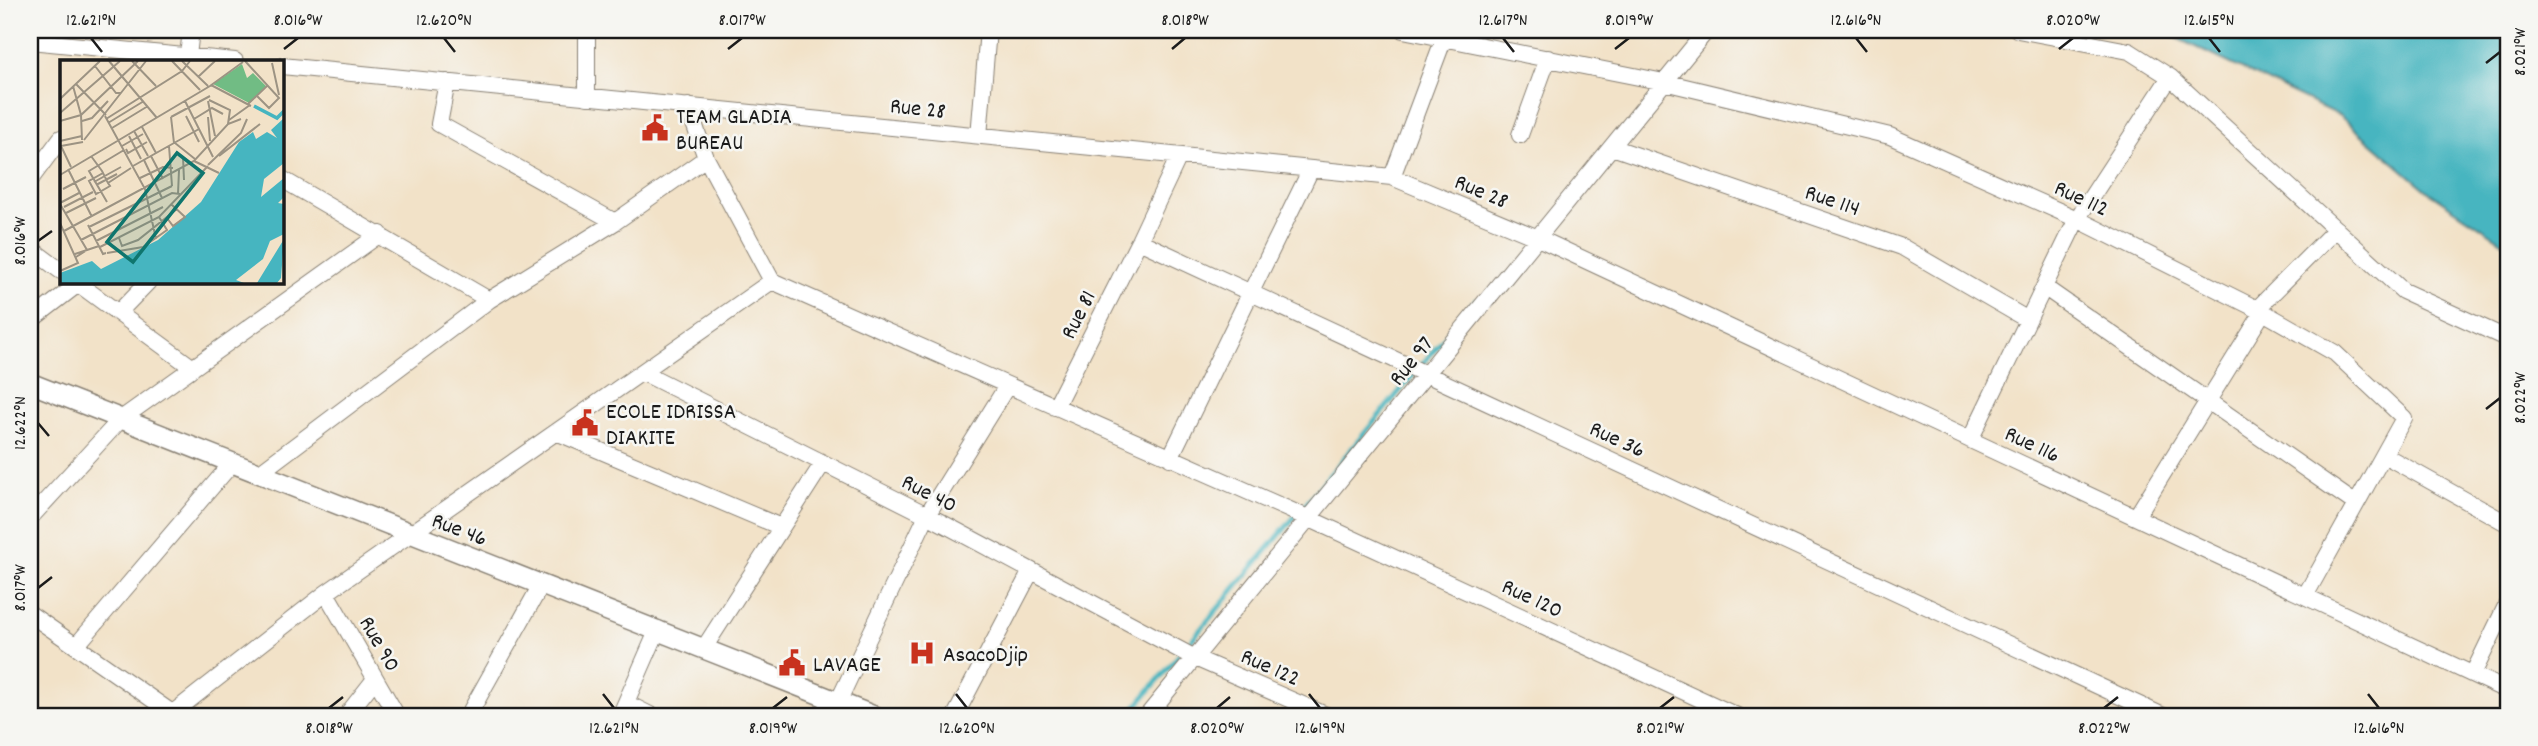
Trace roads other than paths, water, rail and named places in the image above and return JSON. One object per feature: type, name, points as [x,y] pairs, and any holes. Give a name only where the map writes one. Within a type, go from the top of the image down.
[{"type":"street","points":[[188,57],[191,30]]},
{"type":"street","points":[[587,30],[587,97]]},
{"type":"street","points":[[979,136],[988,30]]},
{"type":"street","name":"Rue 112","points":[[1403,30],[1445,34],[1664,82],[1890,136],[2077,219],[2260,311],[2335,354],[2404,418],[2305,596]]},
{"type":"street","name":"Rue 97","points":[[1147,716],[1707,30]]},
{"type":"street","points":[[2018,30],[2129,51],[2170,77],[2403,291],[2508,339]]},
{"type":"street","points":[[1392,177],[1445,34]]},
{"type":"street","points":[[30,40],[123,56],[223,60]]},
{"type":"street","points":[[1520,135],[1548,58]]},
{"type":"street","name":"Rue 28","points":[[284,66],[1392,177],[1538,237]]},
{"type":"street","points":[[1970,440],[2077,219],[2170,77]]},
{"type":"street","points":[[447,82],[439,124],[615,222]]},
{"type":"street","points":[[30,614],[171,714],[326,593],[772,281],[705,158],[688,106]]},
{"type":"street","points":[[30,180],[60,139]]},
{"type":"street","name":"Rue 114","points":[[1612,146],[1902,247],[2028,320]]},
{"type":"street","points":[[1139,241],[1179,156]]},
{"type":"street","points":[[259,473],[489,300],[615,222],[705,158]]},
{"type":"street","points":[[1170,458],[1311,169]]},
{"type":"street","points":[[284,180],[489,300]]},
{"type":"street","points":[[2136,517],[2260,311],[2336,229]]},
{"type":"street","points":[[30,518],[121,419],[380,234]]},
{"type":"street","name":"Rue 116","points":[[1538,237],[2508,691]]},
{"type":"street","name":"Rue 36","points":[[1139,241],[2163,716]]},
{"type":"street","name":"Rue 81","points":[[1055,407],[1139,241]]},
{"type":"street","points":[[30,248],[60,270]]},
{"type":"street","name":"Rue 120","points":[[772,281],[1310,519],[1737,716]]},
{"type":"street","points":[[30,321],[76,284]]},
{"type":"street","points":[[78,284],[193,368]]},
{"type":"street","points":[[118,313],[146,284]]},
{"type":"street","points":[[2045,287],[2356,503]]},
{"type":"street","name":"Rue 40","points":[[642,372],[927,515],[1195,658]]},
{"type":"street","name":"Rue 46","points":[[30,383],[874,716]]},
{"type":"street","points":[[822,716],[838,702],[927,515],[1007,386]]},
{"type":"street","points":[[556,432],[781,527]]},
{"type":"street","points":[[2384,455],[2508,524]]},
{"type":"street","points":[[76,646],[233,462]]},
{"type":"street","points":[[704,648],[823,463]]},
{"type":"street","points":[[955,716],[1031,571]]},
{"type":"street","points":[[468,716],[541,585]]},
{"type":"street","name":"Rue 90","points":[[326,593],[397,716]]},
{"type":"street","points":[[2473,674],[2508,602]]},
{"type":"street","points":[[652,716],[623,710],[658,629]]},
{"type":"street","name":"Rue 122","points":[[1195,658],[1328,716]]},
{"type":"street","points":[[346,716],[375,679]]},
{"type":"water","points":[[2160,30],[2508,30],[2508,245],[2430,193],[2340,116]]},
{"type":"waterway","points":[[1128,716],[1476,300]]},
{"type":"place","name":"TEAM GLADIA BUREAU","points":[[655,128]]},
{"type":"place","name":"ECOLE IDRISSA DIAKITE","points":[[585,423]]},
{"type":"place","name":"AsacoDjip","points":[[922,653]]},
{"type":"place","name":"LAVAGE","points":[[792,663]]}]
